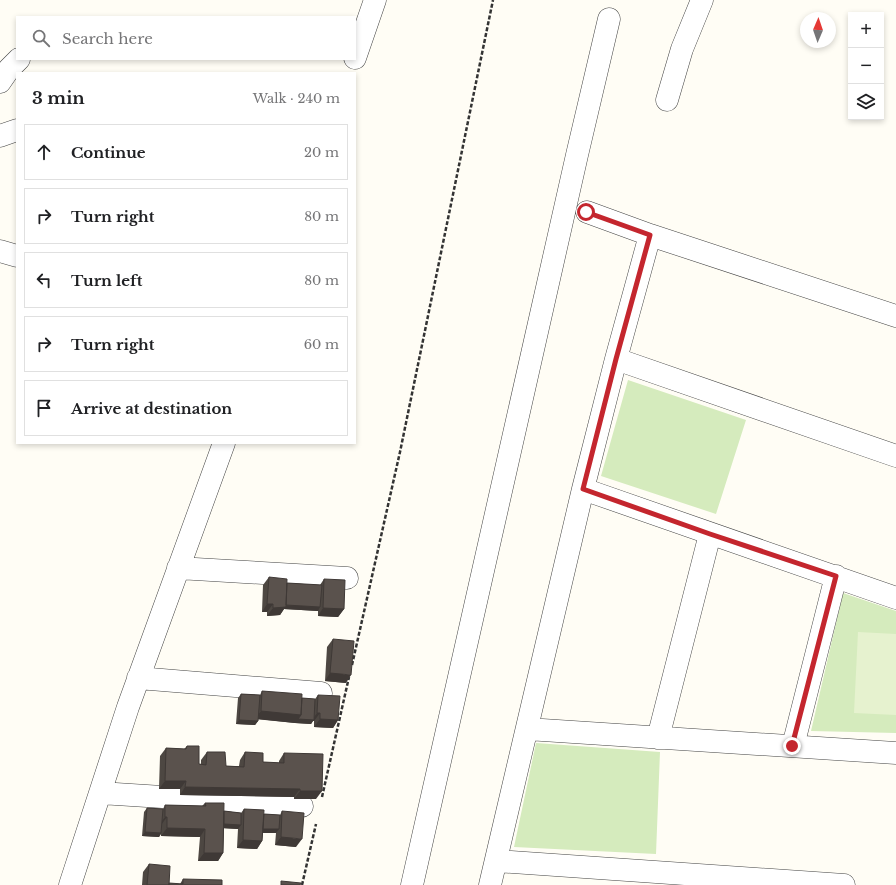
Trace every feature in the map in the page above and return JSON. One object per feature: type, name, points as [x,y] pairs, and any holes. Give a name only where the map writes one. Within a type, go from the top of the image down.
[{"type":"street","points":[[356,56],[375,0]]},
{"type":"street","points":[[667,100],[682,49],[702,0]]},
{"type":"street","points":[[412,885],[576,155],[610,19]]},
{"type":"street","points":[[0,82],[9,69],[18,60]]},
{"type":"street","points":[[350,72],[355,60]]},
{"type":"street","points":[[0,136],[16,130]]},
{"type":"street","points":[[586,212],[650,235],[896,316]]},
{"type":"street","points":[[490,885],[583,489],[616,359],[650,235]]},
{"type":"street","points":[[0,251],[16,256]]},
{"type":"street","points":[[616,359],[896,456]]},
{"type":"street","points":[[70,885],[138,678],[224,444]]},
{"type":"street","points":[[583,489],[896,598]]},
{"type":"street","points":[[658,738],[710,534]]},
{"type":"street","points":[[178,568],[347,578]]},
{"type":"street","points":[[792,746],[836,576]]},
{"type":"street","points":[[138,678],[321,693]]},
{"type":"street","points":[[527,729],[896,753]]},
{"type":"street","points":[[100,793],[311,803]]},
{"type":"street","points":[[496,861],[844,885]]},
{"type":"path","points":[[351,669],[400,452],[493,0]]},
{"type":"path","points":[[311,803],[349,676]]},
{"type":"path","points":[[302,885],[316,823]]},
{"type":"green space","points":[[628,380],[746,420],[716,514],[601,476]]},
{"type":"green space","points":[[843,593],[896,611],[896,733],[811,731]]},
{"type":"green space","points":[[858,632],[896,634],[896,715],[854,713]]},
{"type":"green space","points":[[536,743],[660,752],[656,854],[514,847]]},
{"type":"building","points":[[269,577],[287,579],[286,607],[273,608],[273,604],[267,604]]},
{"type":"building","points":[[324,579],[345,580],[344,609],[323,608]]},
{"type":"building","points":[[287,583],[322,585],[320,607],[286,605]]},
{"type":"building","points":[[333,639],[354,641],[351,675],[330,673]]},
{"type":"building","points":[[262,691],[302,694],[301,715],[261,711]]},
{"type":"building","points":[[241,694],[260,695],[258,721],[239,720]]},
{"type":"building","points":[[318,695],[340,696],[338,720],[320,719],[320,713],[317,713]]},
{"type":"building","points":[[302,698],[315,699],[314,720],[298,719],[301,715]]},
{"type":"building","points":[[187,746],[199,746],[199,764],[206,765],[207,752],[225,752],[226,766],[244,767],[245,752],[263,753],[263,762],[284,763],[284,753],[323,754],[322,791],[300,791],[300,789],[185,787],[186,781],[165,781],[166,748],[186,749]]},
{"type":"building","points":[[205,803],[224,803],[223,853],[204,853],[205,829],[167,828],[165,805],[206,806]]},
{"type":"building","points":[[147,808],[163,809],[161,833],[145,832]]},
{"type":"building","points":[[244,809],[264,810],[262,841],[243,840]]},
{"type":"building","points":[[224,811],[241,813],[241,825],[224,824]]},
{"type":"building","points":[[282,811],[304,813],[302,839],[281,837]]},
{"type":"building","points":[[264,814],[280,815],[279,829],[263,829]]},
{"type":"building","points":[[149,864],[170,866],[169,885],[147,885]]},
{"type":"building","points":[[183,879],[222,880],[222,885],[169,885],[169,883],[183,884]]},
{"type":"building","points":[[281,881],[301,883],[300,885],[281,885]]},
{"type":"route","points":[[586,212],[650,235],[616,359],[583,489],[710,534],[836,576],[792,746]]}]
